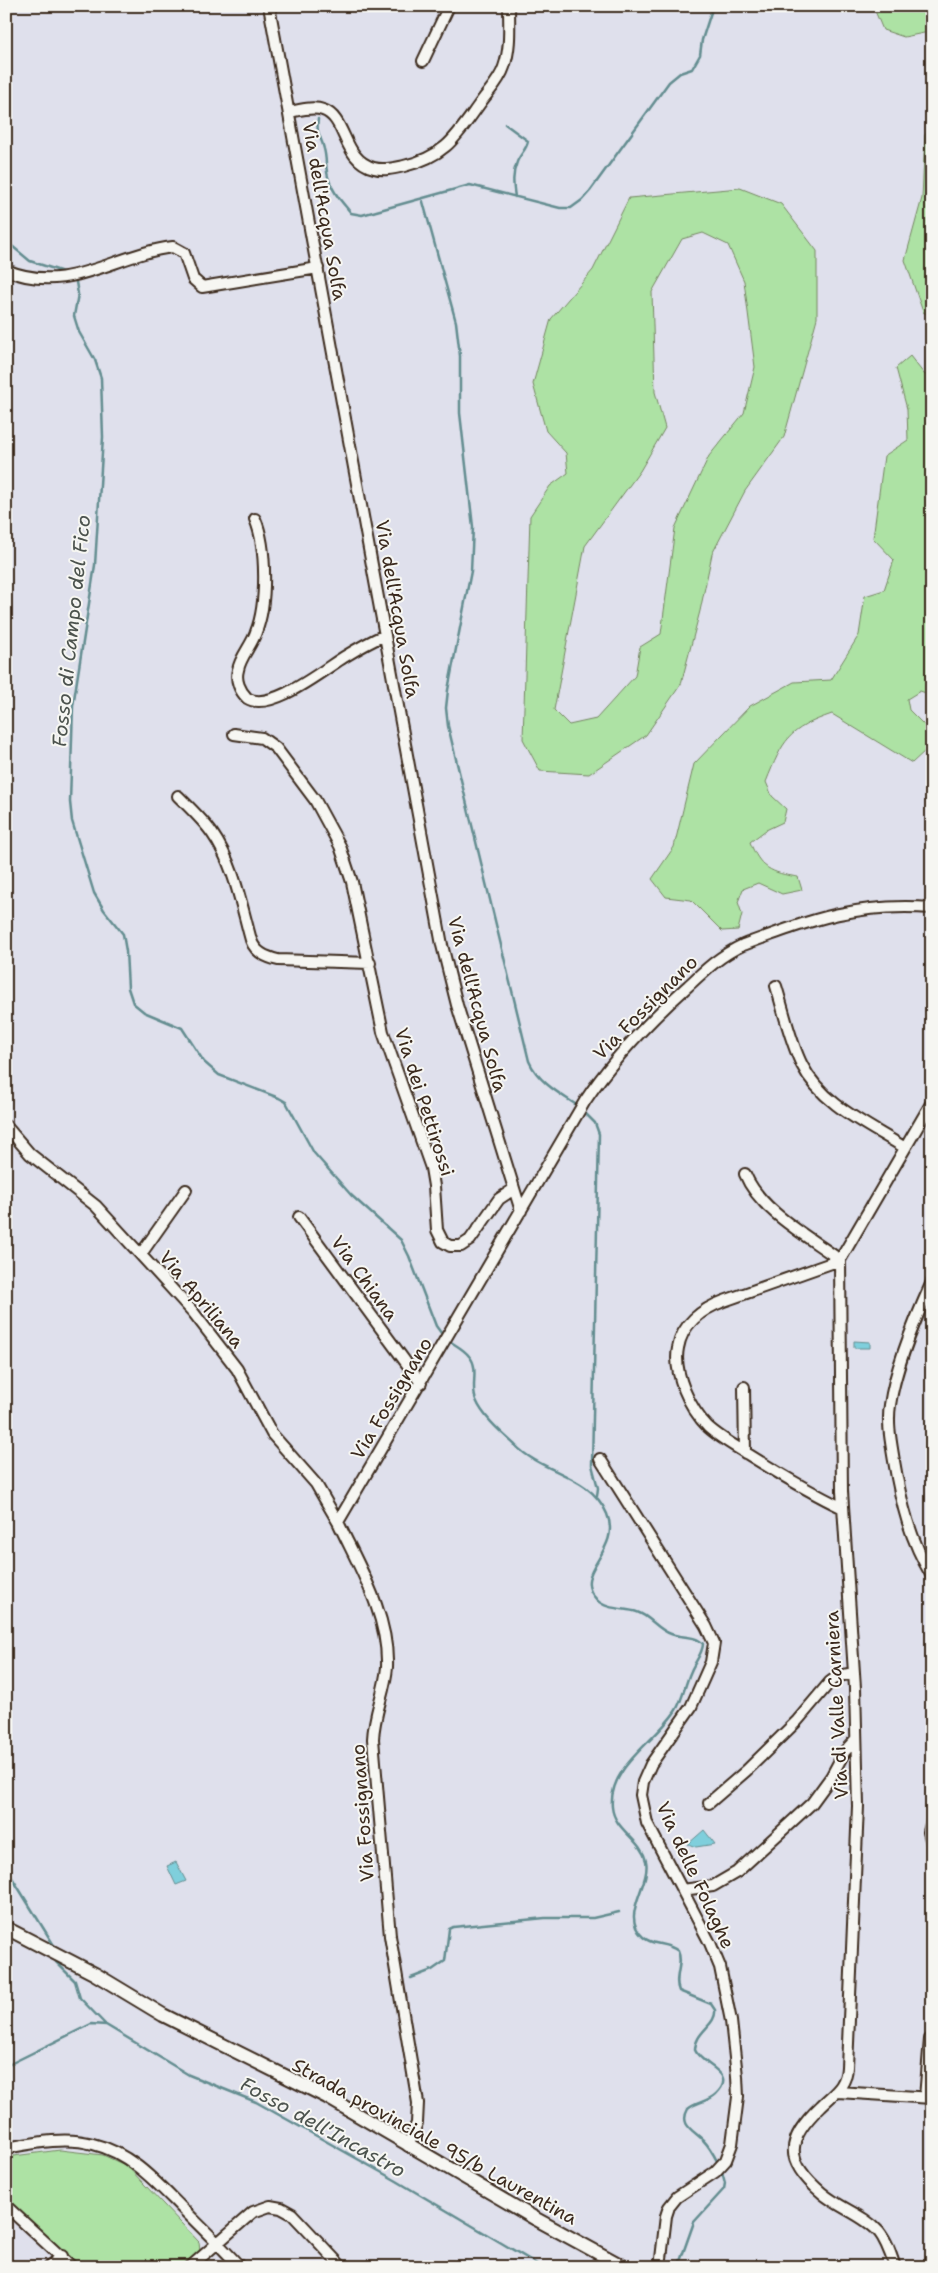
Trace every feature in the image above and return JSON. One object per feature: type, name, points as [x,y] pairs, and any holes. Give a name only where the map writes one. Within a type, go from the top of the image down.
[{"type":"main road","name":"Strada provinciale 95/b Laurentina","points":[[6,1928],[71,1962],[163,2015],[326,2097],[536,2220],[624,2267]]},
{"type":"street","name":"Via dell'Acqua Solfa","points":[[269,6],[444,957],[458,1012],[521,1211]]},
{"type":"street","points":[[423,61],[449,6]]},
{"type":"street","points":[[289,112],[312,108],[327,111],[334,118],[352,153],[360,161],[372,167],[393,168],[428,158],[450,143],[501,74],[508,50],[509,6]]},
{"type":"street","points":[[6,270],[36,279],[76,275],[173,247],[184,253],[193,279],[202,287],[318,268]]},
{"type":"street","points":[[256,519],[262,541],[263,603],[256,635],[237,671],[239,687],[247,698],[262,702],[285,694],[353,652],[385,635]]},
{"type":"street","name":"Via dei Pettirossi","points":[[234,734],[258,737],[272,744],[292,767],[321,810],[340,846],[349,869],[386,1042],[432,1172],[436,1226],[441,1240],[453,1247],[467,1243],[477,1232],[499,1199],[514,1189]]},
{"type":"street","points":[[178,796],[209,828],[222,848],[232,873],[251,940],[256,950],[278,960],[370,963]]},
{"type":"street","name":"Via Fossignano","points":[[408,2146],[417,2123],[418,2103],[390,1936],[373,1739],[375,1715],[386,1674],[386,1644],[373,1598],[338,1522],[585,1101],[610,1065],[642,1029],[709,967],[727,953],[774,933],[849,910],[890,906],[932,908]]},
{"type":"street","points":[[776,986],[796,1050],[812,1080],[836,1104],[905,1148]]},
{"type":"street","points":[[843,1508],[789,1481],[706,1424],[683,1386],[676,1363],[682,1334],[694,1318],[714,1305],[840,1260],[932,1102]]},
{"type":"street","name":"Via Apriliana","points":[[6,1126],[16,1140],[37,1160],[96,1206],[194,1312],[219,1343],[240,1375],[272,1434],[316,1484],[338,1522]]},
{"type":"street","points":[[746,1174],[752,1189],[769,1208],[840,1260]]},
{"type":"street","points":[[141,1254],[186,1190]]},
{"type":"street","name":"Via Chiana","points":[[299,1217],[421,1383]]},
{"type":"street","name":"Via di Valle Carniera","points":[[838,2092],[844,2082],[847,2067],[858,1832],[854,1673],[843,1508],[840,1260]]},
{"type":"street","points":[[932,1282],[899,1370],[891,1397],[889,1416],[894,1464],[908,1526],[917,1549],[932,1576]]},
{"type":"street","points":[[744,1387],[746,1453]]},
{"type":"street","name":"Via delle Folaghe","points":[[600,1459],[706,1626],[714,1643],[712,1660],[698,1694],[654,1759],[642,1790],[645,1818],[714,1954],[728,2007],[738,2090],[734,2131],[728,2158],[716,2172],[680,2195],[670,2204],[666,2216],[660,2267]]},
{"type":"street","points":[[710,1802],[785,1734],[808,1710],[830,1682],[838,1676],[854,1673]]},
{"type":"street","points":[[682,1890],[713,1886],[737,1872],[812,1803],[831,1776],[845,1750],[856,1739]]},
{"type":"street","points":[[932,1820],[929,1832],[932,1844]]},
{"type":"street","points":[[895,2267],[879,2232],[818,2190],[799,2169],[795,2160],[794,2145],[800,2131],[820,2106],[838,2092],[928,2097],[930,2039]]},
{"type":"street","points":[[6,2148],[48,2142],[77,2141],[92,2143],[114,2151],[147,2173],[240,2267]]},
{"type":"street","points":[[6,2206],[72,2267]]},
{"type":"street","points":[[190,2267],[257,2209],[266,2206],[277,2206],[292,2214],[342,2267]]},
{"type":"street","points":[[48,2267],[62,2256]]},
{"type":"green space","points":[[873,6],[932,6],[932,34],[929,32],[904,37],[883,30]]},
{"type":"green space","points":[[932,124],[932,317],[923,312],[905,260],[922,198],[925,135]]},
{"type":"green space","points":[[740,188],[781,204],[817,251],[817,318],[784,437],[745,491],[712,554],[700,611],[681,684],[646,735],[589,774],[540,771],[523,739],[530,516],[550,486],[568,473],[566,453],[546,431],[533,384],[551,319],[593,270],[629,198]],"holes":[[[703,233],[728,245],[744,281],[755,367],[744,413],[709,456],[675,528],[661,634],[640,647],[635,676],[596,719],[569,725],[554,710],[585,546],[640,471],[665,428],[655,392],[652,292],[682,239]]]},
{"type":"green space","points":[[910,356],[924,374],[932,378],[932,695],[920,691],[907,699],[909,710],[928,729],[926,750],[912,763],[832,714],[796,731],[777,756],[766,782],[772,796],[786,809],[783,822],[766,830],[750,842],[762,863],[781,874],[798,877],[802,890],[782,894],[758,883],[743,889],[738,902],[742,914],[738,930],[722,931],[691,900],[666,897],[652,879],[674,847],[694,764],[750,706],[794,682],[831,680],[859,635],[865,596],[884,590],[894,560],[873,538],[884,456],[908,440],[907,409],[896,368]]},
{"type":"green space","points":[[60,2150],[103,2155],[127,2166],[199,2242],[200,2252],[184,2267],[81,2267],[6,2199],[6,2157]]},
{"type":"water","points":[[854,1341],[870,1342],[870,1348],[854,1348]]},
{"type":"water","points":[[704,1830],[715,1844],[696,1847],[688,1844]]},
{"type":"water","points":[[176,1862],[186,1881],[176,1885],[167,1866]]},
{"type":"waterway","points":[[318,119],[318,132],[323,144],[329,180],[336,194],[351,213],[362,215],[470,185],[560,208],[571,208],[590,191],[669,82],[680,73],[692,69],[700,55],[702,40],[713,6]]},
{"type":"waterway","points":[[505,124],[528,141],[514,171],[515,197]]},
{"type":"waterway","points":[[422,198],[456,322],[460,356],[460,413],[473,527],[471,571],[448,690],[446,708],[448,726],[529,1061],[544,1081],[578,1106]]},
{"type":"waterway","name":"Fosso di Campo del Fico","points":[[6,241],[30,261],[63,272]]},
{"type":"waterway","name":"Fosso di Campo del Fico","points":[[76,282],[78,294],[74,316],[79,332],[95,360],[101,378],[103,437],[95,565],[73,706],[70,802],[72,821],[94,893],[104,910],[123,934],[128,988],[133,1003],[144,1012],[182,1028],[204,1062],[219,1075],[286,1102],[314,1153],[351,1195],[401,1240],[436,1326],[444,1337]]},
{"type":"waterway","points":[[582,1110],[595,1123],[599,1134],[592,1465],[598,1488],[597,1496]]},
{"type":"waterway","name":"Fosso di Campo del Fico","points":[[448,1340],[465,1351],[472,1361],[474,1366],[474,1395],[483,1413],[493,1424],[526,1455],[578,1482],[589,1490],[607,1514],[610,1527],[608,1540],[589,1580],[590,1590],[597,1600],[605,1606],[642,1614],[666,1632],[696,1639],[703,1644],[702,1651],[691,1671],[676,1710],[625,1766],[613,1792],[612,1807],[617,1822],[639,1847],[646,1861],[644,1880],[635,1910],[636,1928],[647,1940],[669,1946],[678,1951],[680,1956],[677,1981],[679,1991],[711,2004],[715,2010],[713,2020],[698,2038],[695,2050],[704,2061],[721,2075],[723,2080],[722,2086],[713,2097],[688,2109],[685,2119],[688,2127],[708,2145],[718,2163]]},
{"type":"waterway","points":[[6,1868],[55,1947]]},
{"type":"waterway","points":[[411,1978],[432,1970],[445,1961],[449,1929],[453,1927],[545,1918],[593,1918],[619,1912]]},
{"type":"waterway","points":[[56,1962],[75,1981],[80,1998],[105,2024]]},
{"type":"waterway","name":"Fosso dell'Incastro","points":[[6,2066],[91,2024],[106,2025],[189,2075],[256,2102],[395,2180],[542,2267]]},
{"type":"waterway","name":"Fosso di Campo del Fico","points":[[678,2267],[694,2222],[724,2189],[725,2183],[721,2168]]}]
